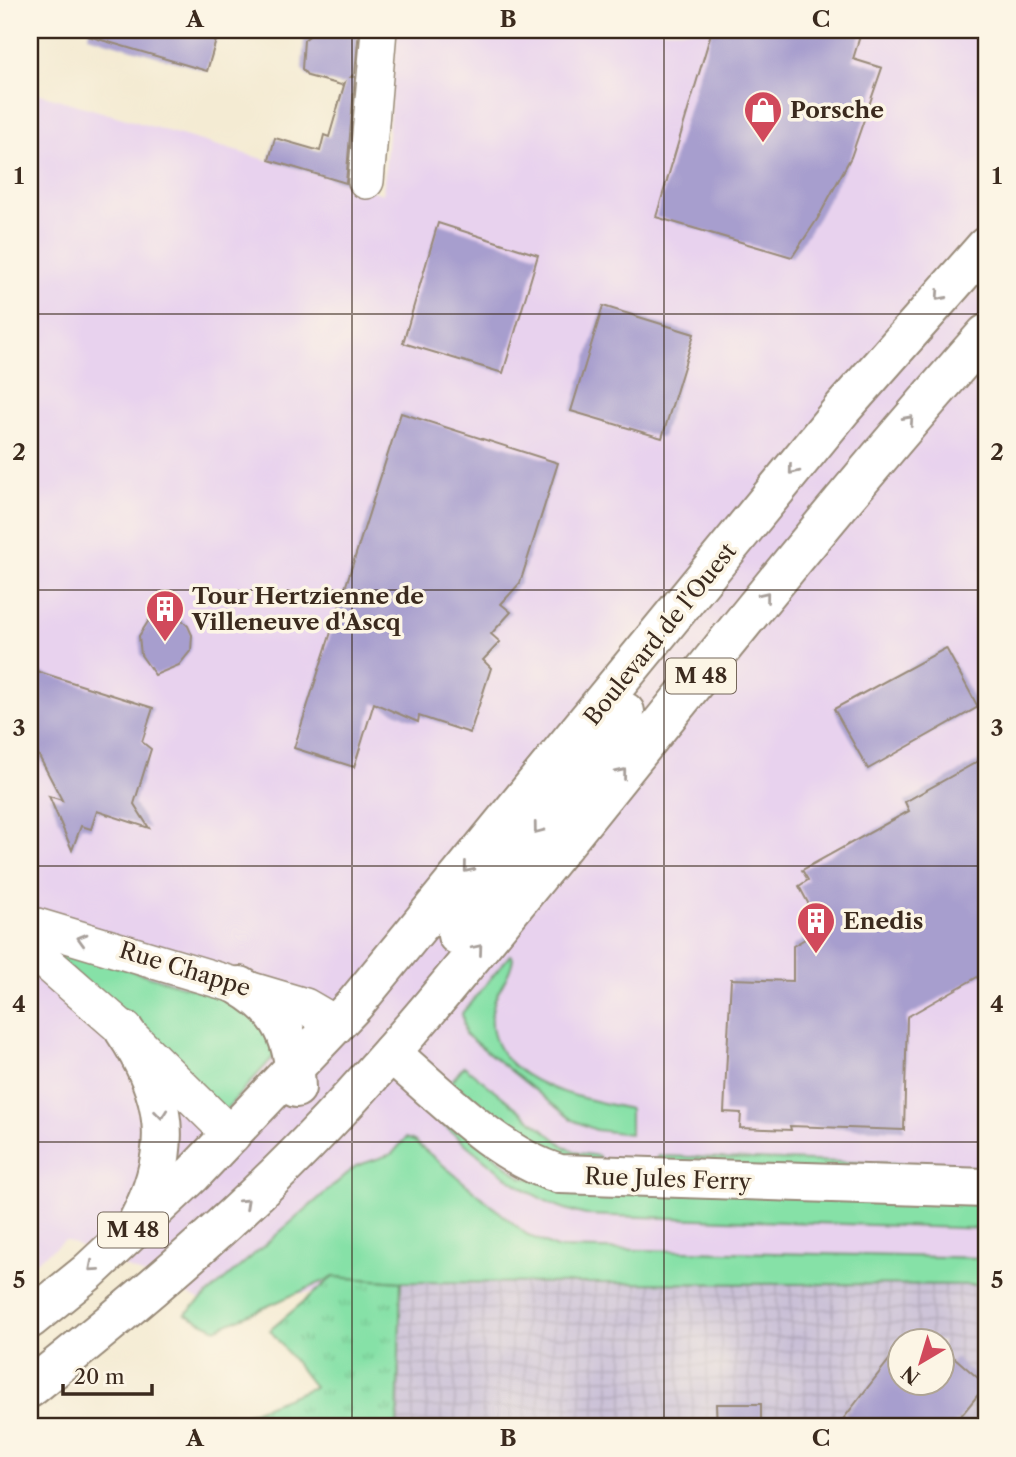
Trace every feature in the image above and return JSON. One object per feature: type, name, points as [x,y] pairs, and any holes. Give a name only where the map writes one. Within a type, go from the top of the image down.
[{"type":"main road","name":"Boulevard de l'Ouest","points":[[30,1388],[162,1278],[257,1151],[295,1069],[336,1024],[852,398],[986,247]]},
{"type":"main road","name":"Boulevard de l'Ouest","points":[[30,1319],[134,1230],[257,1151],[381,1046],[897,434],[986,334]]},
{"type":"main road","points":[[336,1024],[381,1046],[459,933],[607,738],[744,531]]},
{"type":"main road","points":[[240,986],[262,999],[278,1017],[289,1042],[295,1069]]},
{"type":"main road","points":[[124,1030],[142,1056],[156,1087],[163,1136],[153,1188],[134,1230]]},
{"type":"main road","name":"Rue Jules Ferry","points":[[381,1046],[510,1150],[535,1165],[560,1174],[986,1188]]},
{"type":"main road","points":[[30,1359],[257,1151]]},
{"type":"street","points":[[366,181],[379,30]]},
{"type":"street","name":"Rue Chappe","points":[[30,924],[305,1006],[336,1024]]},
{"type":"street","points":[[30,948],[257,1151]]},
{"type":"shaded area","points":[[397,30],[986,30],[986,1427],[397,1427],[401,1282],[210,1304],[65,1240],[30,1266],[30,91],[383,194]]},
{"type":"shaded area","points":[[401,1282],[986,1285],[986,1427],[397,1427]]},
{"type":"green space","points":[[43,944],[256,1008],[275,1055],[223,1113]]},
{"type":"green space","points":[[510,955],[513,958],[512,965],[493,1004],[492,1012],[494,1036],[504,1055],[520,1071],[540,1083],[587,1099],[630,1109],[630,1134],[596,1130],[572,1120],[465,1034],[462,1013]]},
{"type":"green space","points":[[464,1066],[564,1146],[578,1153],[599,1156],[598,1164],[538,1150],[449,1084]]},
{"type":"green space","points":[[441,1112],[522,1178],[986,1203],[986,1229],[586,1215],[564,1209],[524,1189],[435,1118]]},
{"type":"green space","points":[[406,1138],[414,1141],[526,1234],[556,1248],[986,1258],[986,1285],[401,1282],[333,1277],[216,1329],[185,1314],[356,1166],[392,1154]]},
{"type":"green space","points":[[658,1156],[933,1165],[933,1174],[657,1166]]},
{"type":"green space","points":[[333,1277],[401,1282],[397,1427],[212,1427],[314,1387],[270,1330]]},
{"type":"building","points":[[89,30],[219,30],[207,71],[88,36]]},
{"type":"building","points":[[317,30],[359,30],[355,73],[351,77],[355,77],[346,183],[269,160],[275,138],[320,151],[324,135],[329,137],[345,82],[341,85],[308,76],[302,69],[304,40]]},
{"type":"building","name":"Porsche","points":[[712,30],[840,30],[860,36],[853,59],[882,68],[851,157],[818,218],[792,257],[656,217]]},
{"type":"building","points":[[438,223],[538,255],[503,373],[403,343]]},
{"type":"building","points":[[603,306],[694,334],[662,438],[571,411]]},
{"type":"building","points":[[401,413],[558,463],[520,583],[501,604],[511,612],[491,634],[500,642],[483,660],[491,668],[470,733],[419,716],[418,722],[374,703],[354,767],[294,748]]},
{"type":"building","name":"Tour Hertzienne de Villeneuve d'Ascq","points":[[167,614],[181,619],[188,626],[192,635],[191,650],[179,665],[155,675],[141,655],[139,636],[149,620]]},
{"type":"building","points":[[946,648],[978,707],[868,769],[834,709]]},
{"type":"building","points":[[30,669],[153,708],[142,742],[151,749],[134,804],[149,828],[97,811],[91,829],[81,826],[72,850],[49,796],[62,800],[30,739]]},
{"type":"building","points":[[986,757],[986,972],[907,1017],[904,1130],[790,1126],[791,1130],[740,1128],[741,1113],[724,1112],[731,979],[793,981],[793,946],[822,929],[799,886],[808,880],[802,870],[909,811],[905,802]]},
{"type":"building","points":[[956,1359],[986,1385],[952,1427],[837,1427],[886,1364],[886,1398],[956,1398]]},
{"type":"building","points":[[716,1404],[761,1404],[761,1427],[717,1427]]},
{"type":"place","name":"Porsche","points":[[763,144]]},
{"type":"place","name":"Tour Hertzienne de Villeneuve d'Ascq","points":[[165,643]]},
{"type":"place","name":"Enedis","points":[[816,955]]}]
